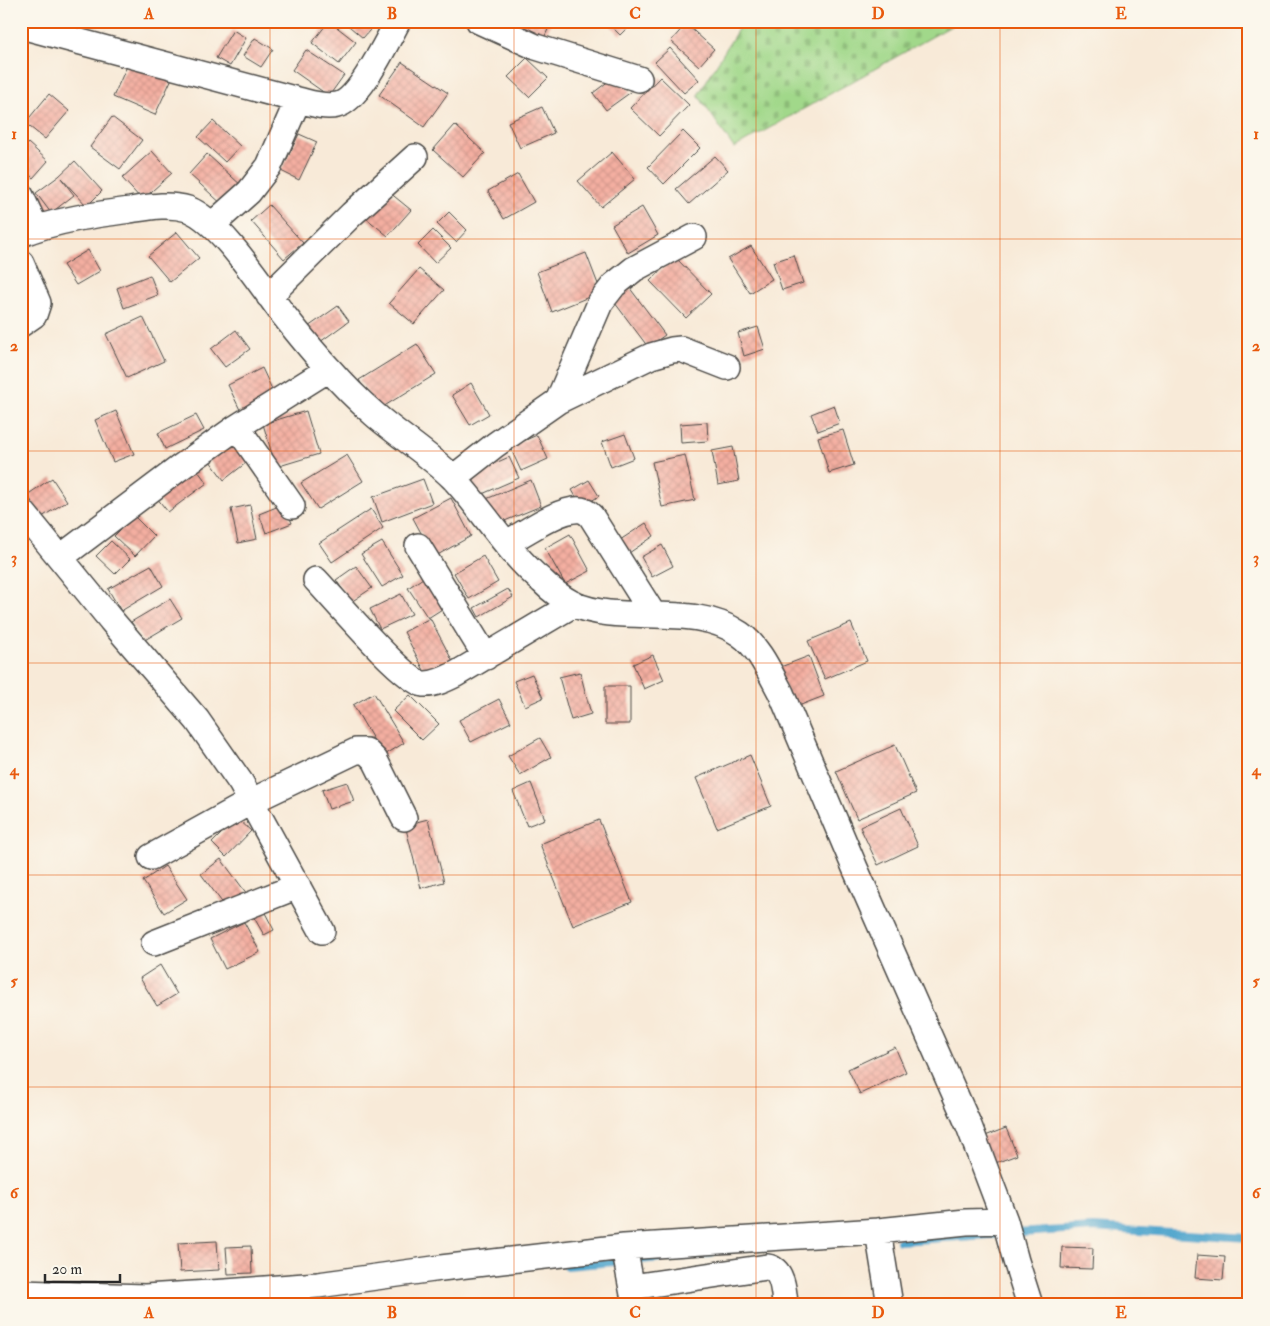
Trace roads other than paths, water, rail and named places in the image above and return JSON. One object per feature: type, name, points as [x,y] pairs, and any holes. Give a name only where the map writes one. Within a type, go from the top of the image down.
[{"type":"street","points":[[21,26],[298,100],[336,106],[352,97],[398,21]]},
{"type":"street","points":[[479,21],[536,47],[639,79]]},
{"type":"street","points":[[212,224],[249,192],[269,166],[298,100]]},
{"type":"street","points":[[269,296],[352,214],[415,157]]},
{"type":"street","points":[[21,196],[29,231],[66,220],[161,206],[178,206],[197,213],[212,224],[329,369],[375,415],[453,478],[530,572],[555,592],[574,604],[588,609],[606,612],[679,615],[722,625],[739,633],[751,644],[781,693],[855,868],[969,1126],[1007,1227],[1030,1305]]},
{"type":"street","points":[[558,400],[600,303],[614,285],[634,270],[694,237]]},
{"type":"street","points":[[21,263],[38,303],[34,314],[21,324]]},
{"type":"street","points":[[453,478],[558,400],[652,356],[672,350],[689,351],[726,367]]},
{"type":"street","points":[[61,557],[178,469],[238,427],[329,369]]},
{"type":"street","points":[[238,427],[292,506]]},
{"type":"street","points":[[21,510],[111,620],[198,720],[236,774],[252,801],[322,931]]},
{"type":"street","points":[[507,543],[560,514],[574,510],[586,512],[620,559],[653,614]]},
{"type":"street","points":[[418,546],[486,657]]},
{"type":"street","points":[[316,580],[398,668],[416,682],[430,684],[439,682],[486,657],[574,604]]},
{"type":"street","points":[[151,857],[252,801],[349,753],[362,750],[372,756],[379,766],[404,818]]},
{"type":"street","points":[[154,942],[298,886]]},
{"type":"street","points":[[21,1293],[145,1296],[226,1292],[318,1285],[441,1268],[625,1251],[676,1263],[880,1244],[966,1222],[1007,1227]]},
{"type":"street","points":[[880,1244],[890,1305]]},
{"type":"street","points":[[625,1251],[632,1291],[676,1263],[758,1254],[778,1272],[785,1305]]},
{"type":"waterway","points":[[900,1241],[1093,1228],[1249,1238]]},
{"type":"waterway","points":[[566,1266],[711,1254]]}]
